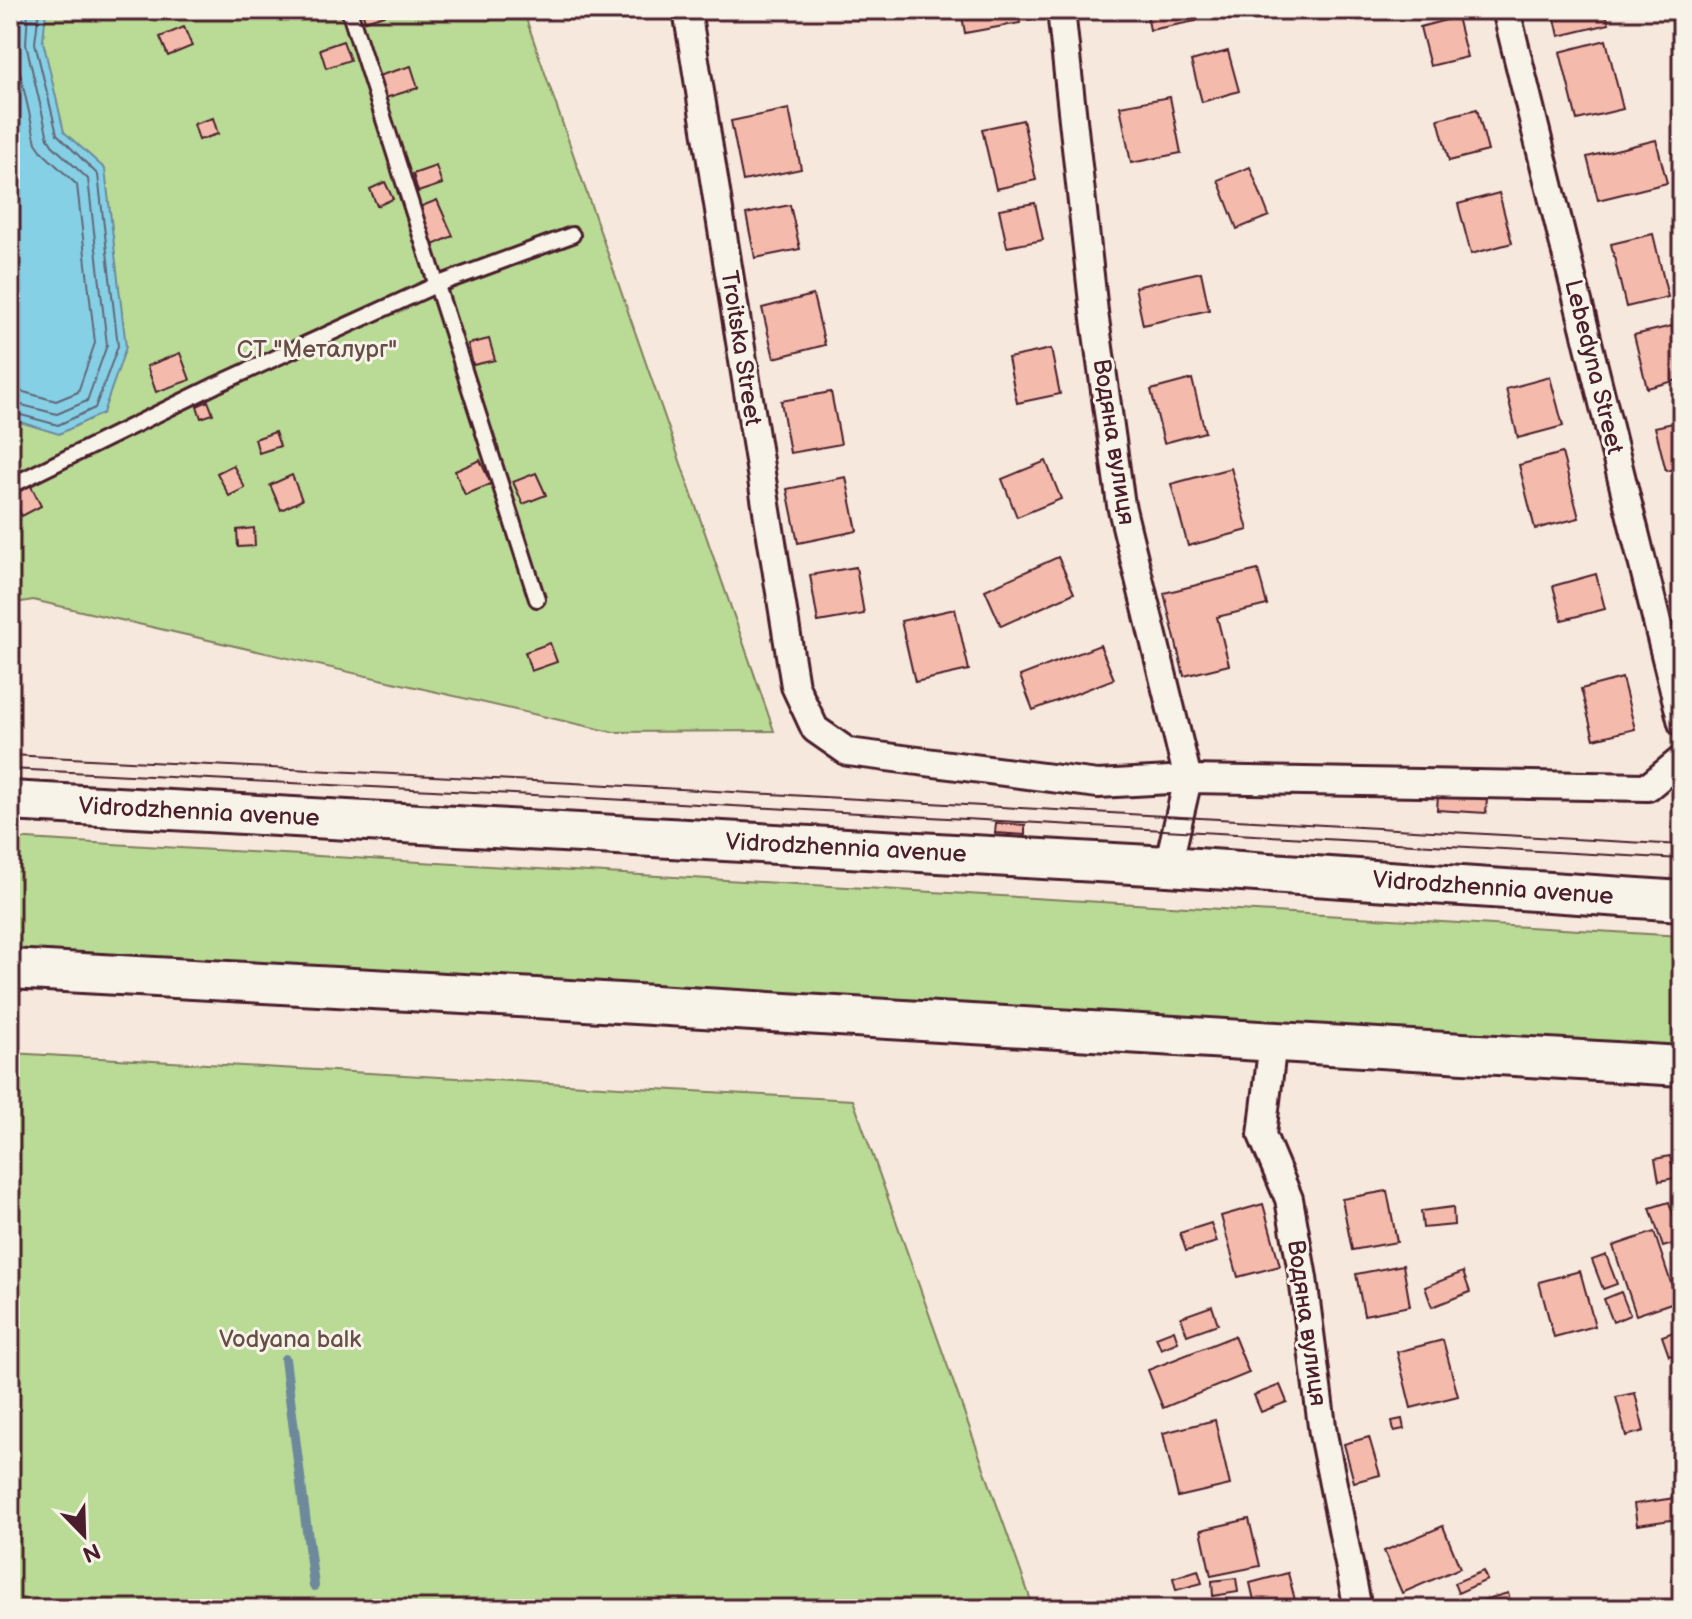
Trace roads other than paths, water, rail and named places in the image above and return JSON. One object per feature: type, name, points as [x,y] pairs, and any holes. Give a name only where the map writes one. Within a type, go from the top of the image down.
[{"type":"main road","name":"Vidrodzhennia avenue","points":[[10,801],[1168,866],[1682,901]]},
{"type":"main road","points":[[10,969],[1682,1066]]},
{"type":"street","name":"Troitska Street","points":[[687,10],[795,686],[815,729],[848,752],[1098,784],[1188,779],[1648,787],[1682,759]]},
{"type":"street","name":"Водяна вулиця","points":[[1061,10],[1094,312],[1121,505],[1188,779],[1168,866]]},
{"type":"street","name":"Lebedyna Street","points":[[1506,10],[1682,723]]},
{"type":"street","name":"Водяна вулиця","points":[[1273,1041],[1262,1135],[1289,1199],[1303,1278],[1323,1434],[1358,1609]]},
{"type":"lane","points":[[349,10],[537,599]]},
{"type":"lane","points":[[10,486],[216,385],[436,285],[572,235]]},
{"type":"water","points":[[10,10],[46,10],[43,41],[64,132],[105,169],[126,347],[103,413],[59,434],[10,419]]},
{"type":"waterway","points":[[285,1359],[314,1586]]},
{"type":"tram line","points":[[10,755],[1682,845]]},
{"type":"tram line","points":[[10,769],[1682,859]]},
{"type":"park label","name":"СТ \"Металург\"","points":[[317,349]]},
{"type":"park label","name":"Vodyana balk","points":[[290,1339]]}]
